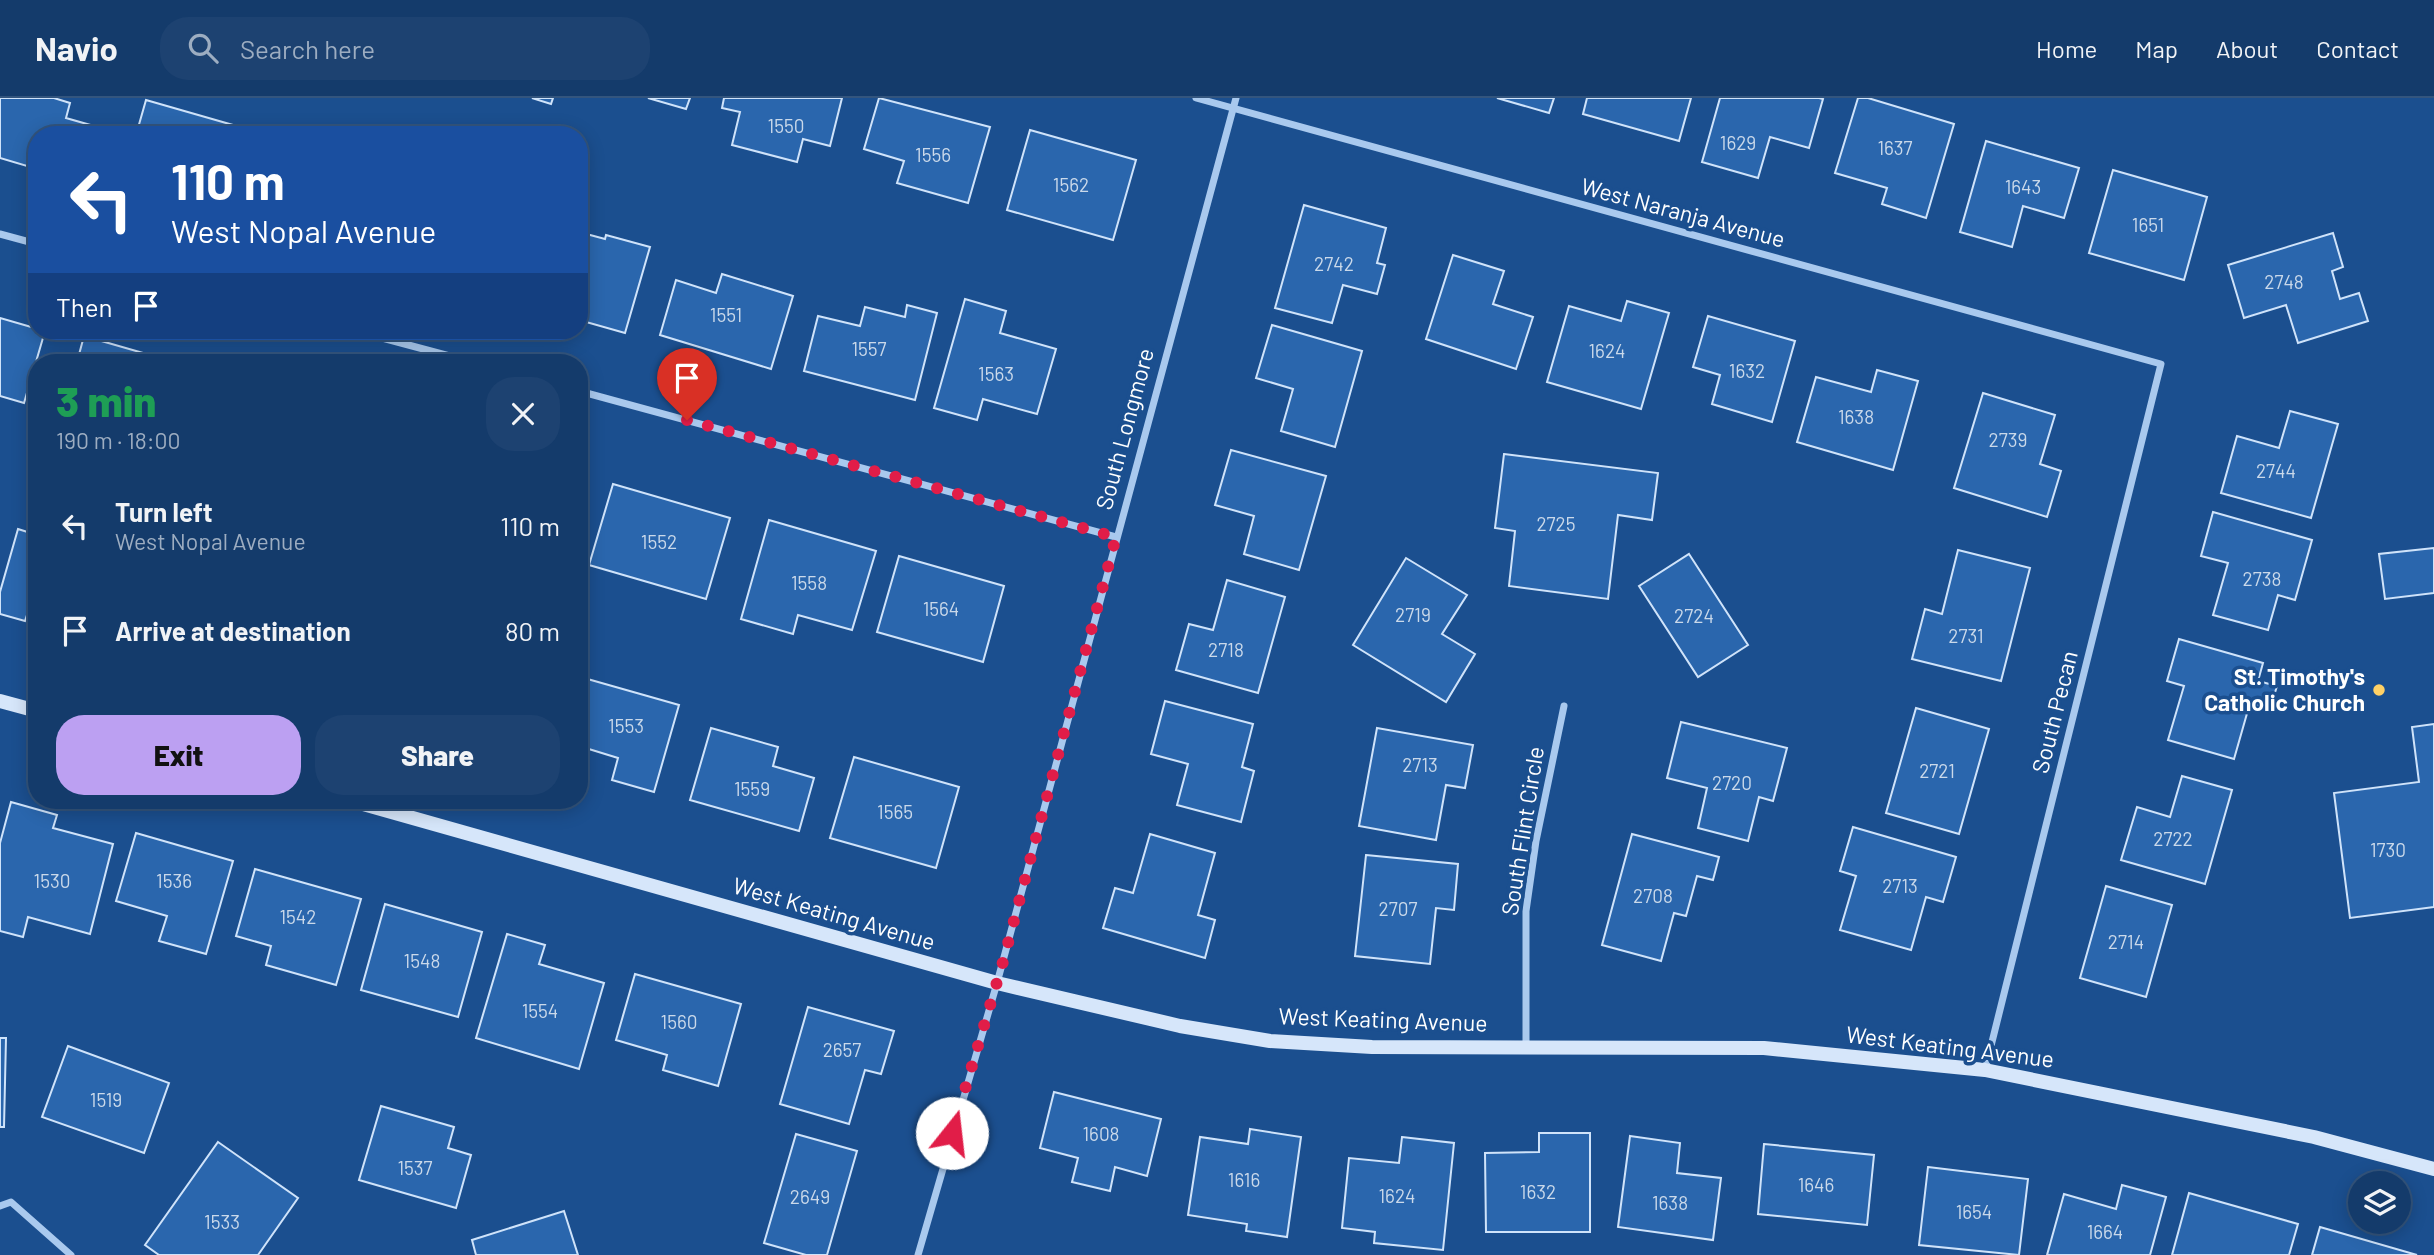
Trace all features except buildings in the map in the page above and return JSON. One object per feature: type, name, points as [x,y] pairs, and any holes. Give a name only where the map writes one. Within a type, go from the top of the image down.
[{"type":"street","name":"West Naranja Avenue","points":[[1196,98],[2161,364]]},
{"type":"street","name":"South Longmore","points":[[918,1255],[997,984],[1236,98]]},
{"type":"street","points":[[0,234],[28,242]]},
{"type":"street","points":[[390,340],[442,354]]},
{"type":"street","name":"South Pecan","points":[[1985,1070],[2161,364]]},
{"type":"street","points":[[588,393],[1116,537]]},
{"type":"street","points":[[0,701],[28,709]]},
{"type":"street","name":"South Flint Circle","points":[[1526,1046],[1527,911],[1536,841],[1564,706]]},
{"type":"street","name":"West Keating Avenue","points":[[381,809],[997,984],[1180,1026],[1270,1041],[1372,1047],[1764,1048],[1985,1070],[2302,1134],[2434,1169]]},
{"type":"street","points":[[0,1206],[10,1202],[71,1255]]},
{"type":"place","name":"St. Timothy's Catholic Church","points":[[2379,690]]},
{"type":"route","points":[[687,420],[1116,537],[997,984],[979,1036],[952,1133]]}]
